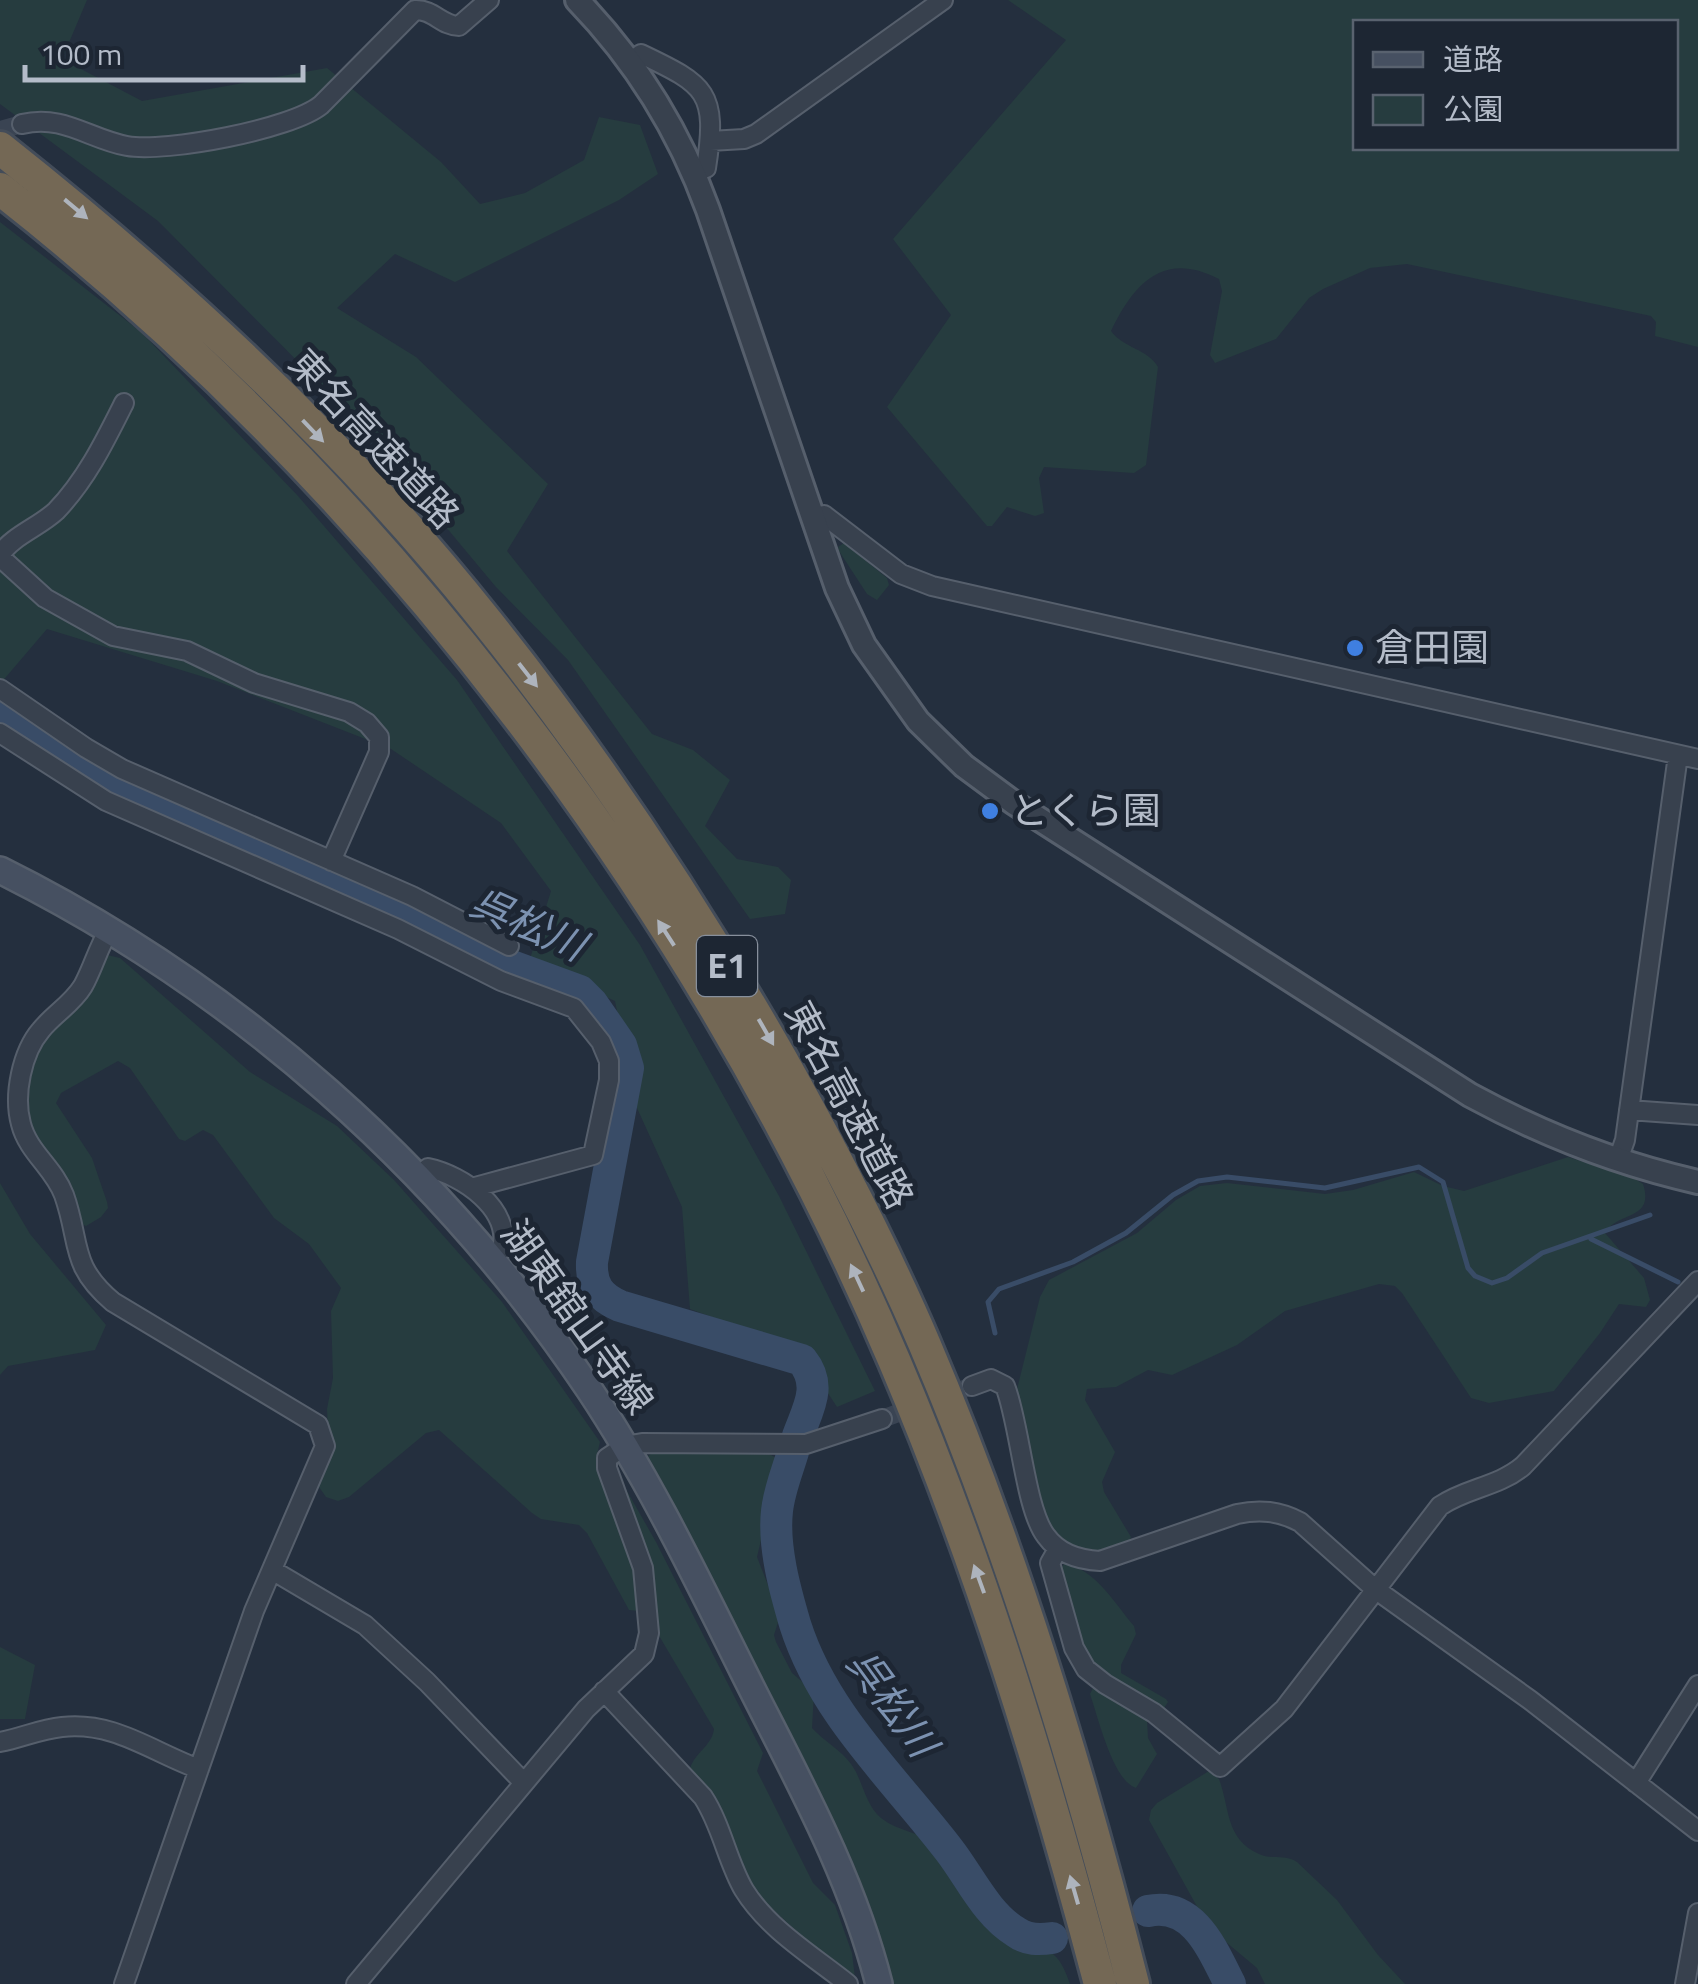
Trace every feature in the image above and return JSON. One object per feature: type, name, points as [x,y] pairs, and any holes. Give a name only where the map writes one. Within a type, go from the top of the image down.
[{"type":"highway","name":"東名高速道路","points":[[11,136],[274,390],[398,519],[479,612],[559,715],[644,835],[735,978],[876,1238],[953,1414],[1028,1624],[1079,1787],[1133,1984]]},
{"type":"highway","name":"東名高速道路","points":[[0,189],[137,306],[250,413],[362,529],[453,635],[532,736],[617,856],[708,997],[847,1257],[936,1460],[998,1635],[1100,1984]]},
{"type":"main road","name":"湖東舘山寺線","points":[[0,870],[109,930],[264,1038],[348,1109],[418,1177],[491,1258],[566,1356],[625,1446],[674,1533],[830,1844],[859,1913],[879,1984]]},
{"type":"street","points":[[11,136],[62,122],[119,144],[152,147],[286,123],[322,105],[415,10],[459,26],[489,0]]},
{"type":"street","points":[[577,0],[630,62],[662,108],[694,173],[849,617],[880,672],[940,744],[988,785],[1440,1078],[1532,1126],[1618,1160],[1698,1182]]},
{"type":"street","points":[[710,140],[744,139],[756,134],[944,0]]},
{"type":"street","points":[[630,62],[640,54],[695,82],[708,106],[710,140],[706,168],[694,173]]},
{"type":"street","points":[[124,404],[101,449],[73,490],[45,520],[5,547],[0,556],[45,598],[113,636],[175,646],[242,679],[349,712],[367,723],[379,737],[378,752],[331,861]]},
{"type":"street","points":[[813,518],[824,515],[901,574],[932,586],[1698,759]]},
{"type":"street","points":[[0,689],[104,759],[184,799],[432,906],[508,946]]},
{"type":"street","points":[[0,733],[86,790],[398,929],[501,982],[568,1005],[584,1016],[606,1051],[610,1070],[593,1155],[476,1187]]},
{"type":"street","points":[[1618,1160],[1629,1110],[1678,755]]},
{"type":"street","points":[[171,828],[184,799]]},
{"type":"street","points":[[109,930],[83,986],[43,1027],[26,1053],[18,1105],[26,1138],[58,1181],[66,1198],[77,1254],[98,1289],[113,1302],[318,1424],[325,1446],[254,1611],[124,1984]]},
{"type":"street","points":[[1629,1110],[1698,1115]]},
{"type":"street","points":[[418,1177],[428,1168],[476,1187],[504,1230],[502,1249],[491,1258]]},
{"type":"street","points":[[1058,1549],[1050,1563],[1074,1648],[1084,1666],[1104,1684],[1154,1713],[1220,1767],[1284,1709],[1440,1506],[1460,1494],[1504,1480],[1523,1466],[1698,1281]]},
{"type":"street","points":[[972,1386],[991,1378],[1006,1386],[1039,1525],[1058,1549],[1086,1561],[1100,1562],[1237,1514],[1270,1511],[1300,1522],[1375,1589],[1530,1700],[1698,1831]]},
{"type":"street","points":[[356,1984],[604,1691],[638,1662],[648,1644],[644,1568],[606,1462],[611,1454],[642,1443],[806,1444],[882,1419]]},
{"type":"street","points":[[272,1570],[366,1625],[524,1783]]},
{"type":"street","points":[[1082,1688],[1080,1669],[1084,1666]]},
{"type":"street","points":[[1636,1784],[1698,1685]]},
{"type":"street","points":[[604,1691],[704,1797],[734,1871],[753,1903],[848,1984]]},
{"type":"street","points":[[0,1742],[66,1727],[102,1729],[138,1740],[199,1769]]},
{"type":"street","points":[[1685,1984],[1698,1913]]},
{"type":"green space","points":[[0,0],[87,0],[62,59],[142,101],[327,68],[441,162],[480,204],[525,193],[584,160],[599,117],[640,125],[658,174],[619,200],[455,282],[395,254],[337,308],[416,357],[548,484],[507,551],[652,734],[693,750],[730,780],[705,826],[737,859],[778,867],[791,880],[785,914],[750,919],[568,660],[496,587],[360,424],[158,221],[0,104]]},
{"type":"green space","points":[[1008,0],[1698,0],[1698,347],[1655,336],[1656,322],[1651,316],[1407,264],[1370,268],[1323,289],[1309,298],[1276,339],[1215,363],[1210,355],[1222,291],[1219,279],[1200,271],[1167,270],[1141,286],[1111,331],[1158,367],[1146,465],[1134,473],[1044,467],[1039,478],[1044,513],[1035,516],[1007,507],[992,526],[987,526],[887,407],[951,315],[893,239],[1066,40]]},
{"type":"green space","points":[[0,222],[141,332],[298,496],[457,680],[640,945],[779,1196],[875,1391],[837,1407],[799,1349],[690,1309],[682,1207],[637,1108],[615,1001],[529,962],[551,891],[501,823],[391,749],[217,681],[47,629],[0,684]]},
{"type":"green space","points":[[844,543],[887,578],[889,585],[877,600],[867,594],[839,551]]},
{"type":"green space","points":[[107,955],[120,958],[250,1072],[337,1126],[394,1180],[502,1302],[600,1442],[596,1459],[633,1554],[639,1611],[629,1610],[579,1525],[541,1519],[532,1513],[439,1430],[426,1433],[349,1497],[338,1501],[326,1497],[319,1487],[333,1378],[331,1311],[341,1288],[309,1244],[274,1218],[213,1135],[203,1130],[185,1141],[179,1139],[130,1068],[118,1061],[61,1093],[56,1103],[92,1158],[107,1202],[108,1208],[101,1217],[86,1226],[80,1223],[65,1178],[32,1135],[26,1105],[33,1055]]},
{"type":"green space","points":[[1568,1157],[1643,1184],[1644,1204],[1605,1233],[1644,1278],[1650,1300],[1646,1307],[1619,1304],[1554,1391],[1489,1403],[1471,1398],[1402,1293],[1395,1286],[1379,1284],[1285,1311],[1237,1345],[1172,1375],[1148,1370],[1116,1387],[1087,1389],[1085,1400],[1115,1452],[1102,1482],[1104,1492],[1131,1537],[1128,1544],[1100,1553],[1074,1548],[1053,1532],[1042,1508],[1017,1389],[1040,1297],[1049,1280],[1137,1233],[1176,1200],[1200,1186],[1227,1183],[1325,1194],[1414,1172],[1464,1191]]},
{"type":"green space","points":[[0,1183],[30,1234],[106,1325],[95,1350],[8,1366],[0,1375]]},
{"type":"green space","points":[[653,1452],[769,1454],[780,1460],[757,1557],[780,1616],[774,1635],[776,1642],[792,1673],[814,1692],[812,1728],[851,1764],[881,1818],[934,1844],[993,1922],[1013,1939],[1050,1952],[1064,1968],[1070,1984],[892,1984],[871,1909],[842,1839],[648,1461]]},
{"type":"green space","points":[[623,1484],[763,1753],[757,1771],[813,1883],[835,1905],[852,1953],[855,1978],[817,1950],[756,1894],[690,1769],[714,1729],[658,1634],[650,1567]]},
{"type":"green space","points":[[1064,1564],[1095,1580],[1134,1626],[1136,1634],[1121,1673],[1166,1699],[1164,1708],[1099,1672],[1085,1656],[1060,1569]]},
{"type":"green space","points":[[0,1647],[35,1665],[25,1719],[0,1719]]},
{"type":"green space","points":[[1093,1688],[1147,1720],[1148,1738],[1157,1754],[1136,1788],[1120,1774],[1113,1761],[1090,1694]]},
{"type":"green space","points":[[1209,1771],[1219,1779],[1230,1822],[1240,1840],[1259,1854],[1297,1862],[1337,1900],[1405,1984],[1265,1984],[1257,1968],[1214,1932],[1149,1820],[1157,1803]]},
{"type":"waterway","name":"呉松川","points":[[0,711],[114,785],[405,913],[509,965],[580,991],[621,1045],[628,1068],[592,1262],[595,1284],[607,1299],[620,1306],[802,1360],[813,1388],[798,1436]]},
{"type":"waterway","points":[[995,1333],[988,1302],[999,1289],[1073,1262],[1126,1233],[1173,1195],[1198,1181],[1227,1177],[1325,1188],[1419,1167],[1443,1182],[1468,1268],[1475,1276],[1492,1283],[1507,1278],[1542,1253],[1650,1215]]},
{"type":"waterway","points":[[1591,1239],[1678,1282]]},
{"type":"waterway","name":"呉松川","points":[[793,1452],[778,1504],[778,1554],[795,1624],[823,1687],[861,1743],[949,1850],[996,1915],[1024,1937],[1052,1938]]},
{"type":"waterway","name":"呉松川","points":[[1148,1911],[1164,1910],[1190,1921],[1209,1944],[1230,1984]]},
{"type":"tunnel","points":[[0,130],[22,124]]},
{"type":"tunnel","points":[[882,1419],[972,1386]]},
{"type":"place","name":"倉田園","points":[[1355,648]]},
{"type":"place","name":"とくら園","points":[[990,811]]}]
